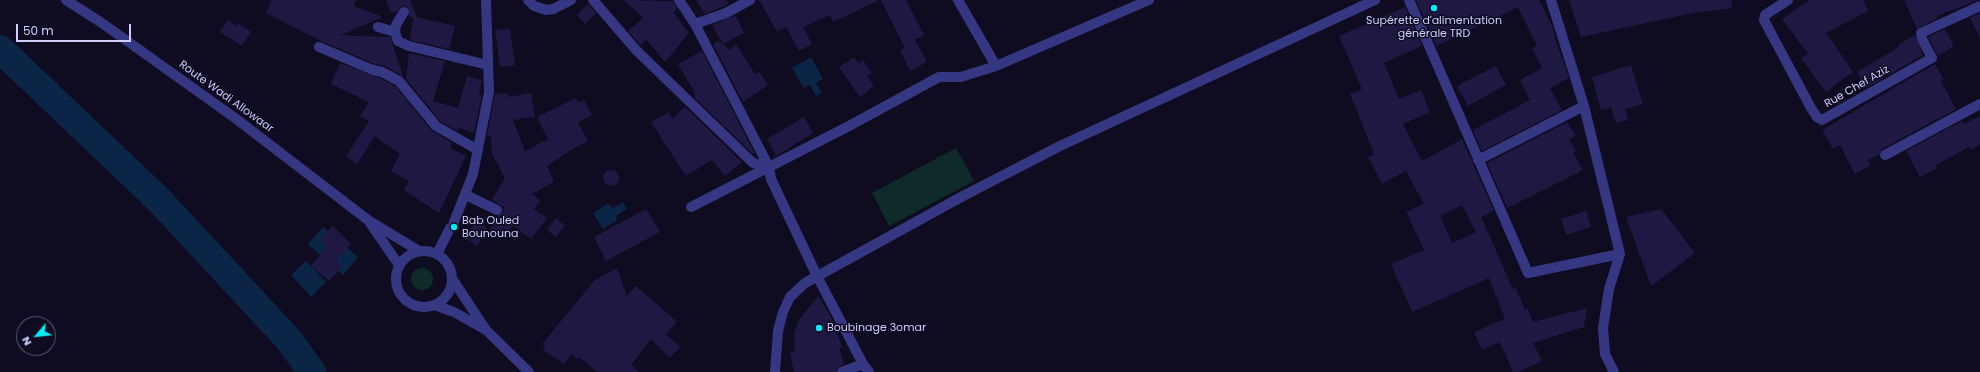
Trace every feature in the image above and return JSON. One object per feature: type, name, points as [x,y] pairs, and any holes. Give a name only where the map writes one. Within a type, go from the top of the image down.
[{"type":"street","name":"Route Wadi Allowaar","points":[[66,0],[235,118],[368,220],[419,251]]},
{"type":"street","points":[[437,254],[466,195],[478,150],[489,92],[486,0]]},
{"type":"street","points":[[528,0],[534,6],[546,10],[553,9],[571,0]]},
{"type":"street","points":[[593,0],[637,51],[754,163],[769,167]]},
{"type":"street","points":[[680,0],[695,24],[769,167],[771,179],[818,276],[866,368],[842,372]]},
{"type":"street","points":[[695,24],[726,13],[750,0]]},
{"type":"street","points":[[958,0],[996,66]]},
{"type":"street","points":[[691,207],[849,126],[939,77],[961,77],[996,66],[1149,0]]},
{"type":"street","points":[[775,372],[778,331],[783,312],[790,297],[805,283],[1046,153],[1375,0]]},
{"type":"street","points":[[1409,0],[1528,273],[1620,254]]},
{"type":"street","points":[[1551,0],[1584,106],[1620,254],[1609,289],[1603,328],[1605,354],[1614,372]]},
{"type":"street","name":"Rue Chef Aziz","points":[[1788,0],[1765,14],[1764,20],[1811,108],[1822,120],[1932,58],[1922,39],[1921,33],[1980,6]]},
{"type":"street","points":[[404,12],[399,18],[395,32],[398,41],[409,46],[488,65]]},
{"type":"street","points":[[378,27],[395,32]]},
{"type":"street","points":[[319,46],[373,70],[382,72],[399,81],[436,126],[478,150]]},
{"type":"street","points":[[1885,155],[1980,104]]},
{"type":"street","points":[[1478,160],[1584,106]]},
{"type":"street","points":[[466,195],[496,210]]},
{"type":"street","name":"Route Wadi Allowaar","points":[[368,220],[399,265]]},
{"type":"street","points":[[486,330],[454,312],[434,305],[417,306],[409,303],[402,297],[395,282],[399,265],[411,253],[428,251],[437,254],[449,266],[453,280],[486,330],[529,372]]},
{"type":"street","points":[[434,305],[446,296],[453,280]]},
{"type":"green space","points":[[956,148],[974,181],[889,226],[872,193]]},
{"type":"green space","points":[[422,268],[430,271],[433,279],[430,287],[422,290],[414,287],[411,279],[414,271]]},
{"type":"water","points":[[811,57],[823,79],[816,83],[822,93],[816,96],[810,85],[804,88],[792,68]]},
{"type":"water","points":[[623,202],[627,209],[617,215],[616,221],[603,229],[593,213],[608,204],[613,208]]},
{"type":"water","points":[[323,227],[358,257],[343,275],[308,244]]},
{"type":"water","points":[[306,261],[326,282],[311,297],[291,275]]},
{"type":"building","points":[[272,0],[356,0],[354,6],[383,17],[341,35],[390,37],[403,76],[385,66],[375,64],[321,41],[266,13]]},
{"type":"building","points":[[386,0],[410,0],[417,17],[455,26],[449,49],[410,40],[413,18],[409,17],[409,9],[404,6],[401,7],[396,13],[390,11]]},
{"type":"building","points":[[624,0],[673,1],[677,8],[673,12],[689,33],[665,62],[646,39],[640,45],[628,31],[643,18]]},
{"type":"building","points":[[696,0],[726,0],[729,4],[705,14]]},
{"type":"building","points":[[759,0],[879,0],[833,22],[830,15],[803,27],[812,44],[799,51],[786,27],[777,32]]},
{"type":"building","points":[[881,0],[906,0],[924,35],[915,40],[927,62],[910,71],[900,50],[905,48]]},
{"type":"building","points":[[1416,0],[1539,0],[1552,26],[1554,36],[1569,78],[1550,88],[1562,110],[1482,151],[1473,130],[1530,100],[1520,80],[1542,68],[1532,48],[1537,46],[1518,7],[1436,46]]},
{"type":"building","points":[[1569,0],[1731,0],[1732,8],[1693,13],[1581,37]]},
{"type":"building","points":[[1809,0],[1863,0],[1868,11],[1826,33],[1853,72],[1826,92],[1801,58],[1808,54],[1782,19]]},
{"type":"building","points":[[1904,0],[1978,0],[1937,16],[1938,18],[1917,29]]},
{"type":"building","points":[[588,4],[596,13],[585,24],[577,15]]},
{"type":"building","points":[[1405,7],[1422,46],[1384,63],[1399,99],[1421,90],[1430,112],[1403,124],[1422,161],[1462,139],[1494,211],[1481,217],[1513,289],[1516,288],[1525,310],[1528,309],[1533,322],[1587,308],[1584,327],[1533,343],[1542,361],[1518,372],[1513,372],[1500,342],[1482,350],[1474,332],[1505,319],[1489,278],[1412,312],[1391,264],[1424,250],[1406,212],[1424,204],[1406,171],[1382,184],[1368,157],[1374,154],[1350,94],[1362,89],[1339,36]],"holes":[[[1462,205],[1476,232],[1452,243],[1440,216]]]},
{"type":"building","points":[[1980,13],[1980,38],[1970,18]]},
{"type":"building","points":[[735,15],[744,33],[723,44],[712,25]]},
{"type":"building","points":[[228,20],[236,26],[238,23],[251,32],[242,46],[220,32]]},
{"type":"building","points":[[510,29],[515,65],[500,67],[495,30]]},
{"type":"building","points":[[1945,29],[1954,46],[1938,56],[1928,37]]},
{"type":"building","points":[[1915,35],[1923,55],[1866,88],[1857,72],[1899,47],[1898,45]]},
{"type":"building","points":[[719,41],[730,50],[736,44],[755,74],[759,72],[768,85],[743,102],[713,44]]},
{"type":"building","points":[[702,51],[755,154],[753,154],[695,98],[694,91],[678,64]]},
{"type":"building","points":[[409,53],[445,61],[433,101],[458,108],[467,76],[482,80],[479,96],[482,95],[474,133],[459,128],[458,131],[440,121],[406,79]]},
{"type":"building","points":[[854,57],[858,63],[863,60],[872,73],[867,76],[874,86],[860,97],[839,67]]},
{"type":"building","points":[[340,63],[380,78],[395,86],[431,130],[452,143],[450,148],[466,156],[439,213],[404,190],[409,181],[391,171],[400,154],[375,136],[357,164],[346,156],[369,121],[360,116],[369,102],[331,84]]},
{"type":"building","points":[[1935,64],[1944,80],[1941,81],[1956,109],[1882,149],[1879,155],[1868,160],[1871,165],[1855,174],[1840,145],[1833,149],[1822,130]]},
{"type":"building","points":[[1631,65],[1643,104],[1625,109],[1628,120],[1616,123],[1611,107],[1601,110],[1592,77]]},
{"type":"building","points":[[1496,66],[1506,85],[1468,106],[1457,86]]},
{"type":"building","points":[[508,93],[508,97],[531,93],[535,117],[513,120],[525,151],[548,139],[537,117],[576,98],[578,103],[584,100],[592,115],[578,122],[588,141],[547,166],[554,182],[532,194],[540,200],[534,209],[547,218],[531,239],[513,225],[504,238],[490,230],[498,216],[503,212],[504,207],[492,200],[505,178],[492,154],[491,137],[487,136],[495,94]]},
{"type":"building","points":[[685,107],[742,162],[725,176],[712,160],[686,176],[651,122],[669,112],[672,119]]},
{"type":"building","points":[[1980,116],[1980,144],[1971,150],[1969,147],[1936,165],[1937,168],[1920,177],[1906,151],[1962,121],[1964,124]]},
{"type":"building","points":[[804,117],[813,133],[776,156],[767,139]]},
{"type":"building","points":[[1567,122],[1576,136],[1569,139],[1576,151],[1573,153],[1583,170],[1507,208],[1487,163]]},
{"type":"building","points":[[608,170],[614,170],[619,175],[617,184],[614,186],[608,186],[603,181],[603,175]]},
{"type":"building","points":[[646,209],[660,232],[606,261],[594,237]]},
{"type":"building","points":[[1661,209],[1695,253],[1651,286],[1626,217]]},
{"type":"building","points":[[1586,211],[1591,227],[1566,235],[1561,219]]},
{"type":"building","points":[[556,218],[565,226],[556,237],[547,230]]},
{"type":"building","points":[[475,221],[487,228],[477,246],[466,238]]},
{"type":"building","points":[[333,226],[351,244],[336,260],[343,266],[329,281],[311,266],[327,246],[320,239]]},
{"type":"building","points":[[617,268],[627,296],[636,286],[677,322],[666,334],[680,347],[670,358],[651,339],[631,365],[640,372],[597,372],[579,357],[577,359],[571,354],[564,364],[543,350],[545,346],[542,344],[595,280]]},
{"type":"building","points":[[818,296],[831,317],[842,347],[839,348],[844,364],[837,368],[836,372],[794,372],[790,352],[795,351],[794,333],[800,319]]},
{"type":"waterway","points":[[0,49],[159,200],[289,340],[312,372]]},
{"type":"place","name":"Supérette d'alimentation générale TRD","points":[[1434,8]]},
{"type":"place","name":"Bab Ouled Bounouna","points":[[454,227]]},
{"type":"place","name":"Boubinage 3omar","points":[[819,328]]}]
